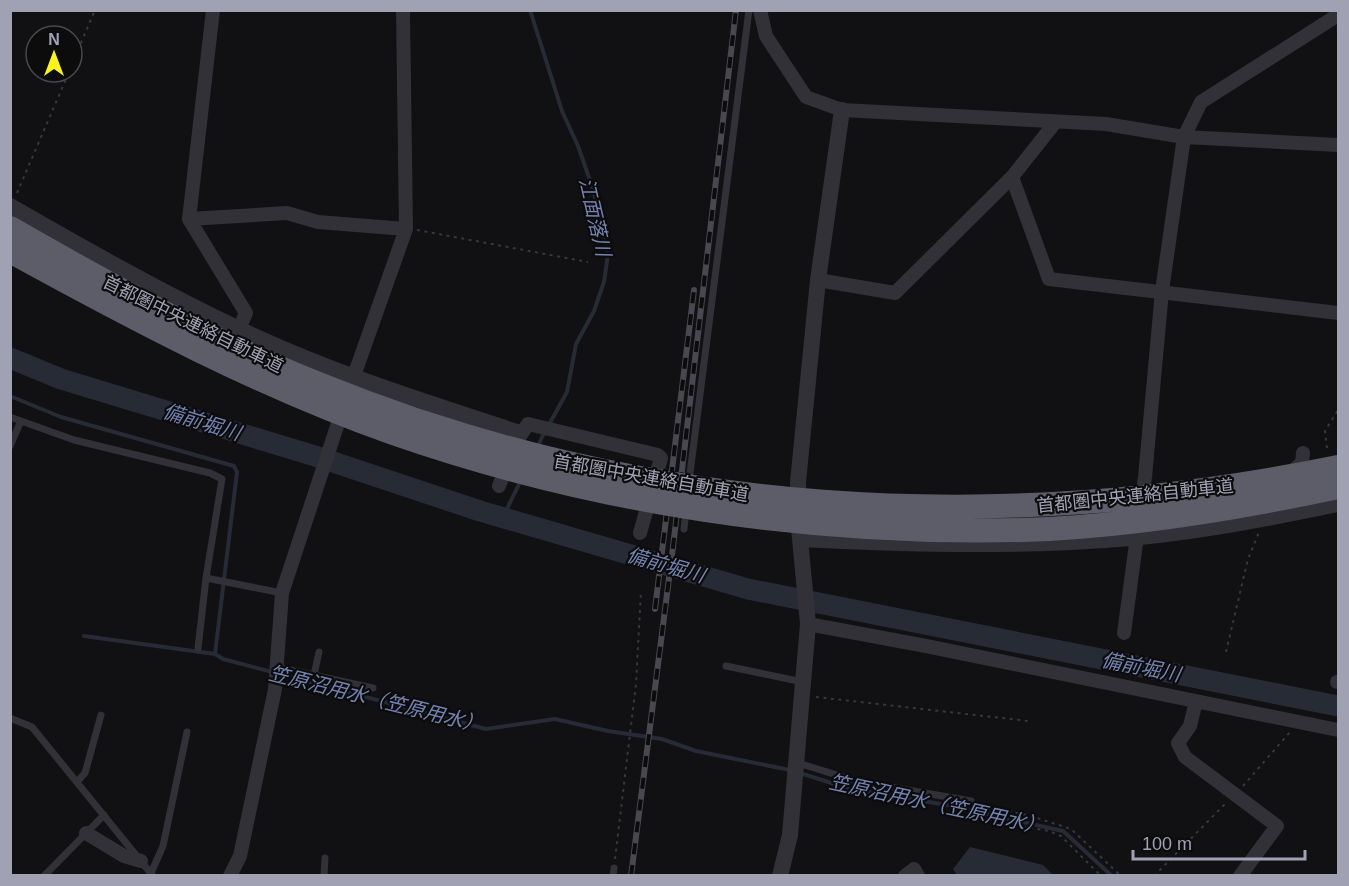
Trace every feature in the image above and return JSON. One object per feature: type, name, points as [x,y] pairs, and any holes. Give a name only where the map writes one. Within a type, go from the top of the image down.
[{"type":"highway","name":"首都圏中央連絡自動車道","points":[[10,228],[94,276],[239,350],[362,401],[465,437],[521,452],[708,491],[840,505],[1003,508],[1168,495],[1263,482],[1333,457]]},
{"type":"highway","name":"首都圏中央連絡自動車道","points":[[10,251],[156,329],[311,401],[392,432],[471,458],[582,486],[652,500],[767,519],[827,524],[915,529],[1024,530],[1164,518],[1338,487]]},
{"type":"street","points":[[213,10],[189,219],[246,313],[227,357]]},
{"type":"street","points":[[230,876],[240,856],[274,689],[282,594],[333,436],[405,229],[403,10]]},
{"type":"street","points":[[760,10],[766,36],[806,97],[842,110],[1054,124],[1106,124],[1184,137],[1338,145]]},
{"type":"street","points":[[1124,633],[1145,477],[1162,291],[1184,137],[1201,102],[1338,15]]},
{"type":"street","points":[[780,876],[790,835],[808,623],[800,540],[798,482],[818,280],[842,110]]},
{"type":"street","points":[[818,280],[895,293],[1012,177],[1054,124]]},
{"type":"street","points":[[1012,177],[1049,279],[1338,313]]},
{"type":"street","points":[[11,206],[121,269],[239,329],[354,376],[520,433]]},
{"type":"street","points":[[189,219],[287,213],[318,222],[405,229]]},
{"type":"street","points":[[499,486],[520,433],[528,424],[658,454],[661,458],[640,533]]},
{"type":"street","points":[[1277,518],[1274,487],[1302,463],[1303,453]]},
{"type":"street","points":[[800,540],[955,546],[1049,544],[1136,538],[1260,521],[1338,505]]},
{"type":"street","points":[[808,623],[1338,730]]},
{"type":"street","points":[[1196,701],[1190,726],[1178,743],[1179,749],[1185,757],[1277,826],[1240,876]]},
{"type":"street","points":[[86,833],[124,856],[141,861]]},
{"type":"street","points":[[905,876],[914,869],[918,876]]},
{"type":"lane","points":[[684,529],[690,466],[749,10]]},
{"type":"lane","points":[[10,417],[74,440],[210,473],[222,479],[206,578],[198,648]]},
{"type":"lane","points":[[10,446],[21,421]]},
{"type":"lane","points":[[206,578],[282,594]]},
{"type":"lane","points":[[314,675],[320,652]]},
{"type":"lane","points":[[726,666],[803,689]]},
{"type":"lane","points":[[276,667],[373,688]]},
{"type":"lane","points":[[77,782],[85,773],[101,715]]},
{"type":"lane","points":[[10,718],[32,727],[152,874],[163,846],[187,732]]},
{"type":"lane","points":[[795,769],[971,801]]},
{"type":"lane","points":[[44,876],[104,814]]},
{"type":"lane","points":[[324,876],[325,858]]},
{"type":"path","points":[[84,36],[95,10]]},
{"type":"path","points":[[11,206],[64,84]]},
{"type":"path","points":[[405,229],[588,262]]},
{"type":"path","points":[[1333,457],[1325,431],[1338,410]]},
{"type":"path","points":[[1226,652],[1250,552],[1260,530],[1260,521]]},
{"type":"path","points":[[614,872],[636,684],[641,591]]},
{"type":"path","points":[[803,689],[1028,721]]},
{"type":"path","points":[[971,801],[1071,829],[1121,876]]},
{"type":"path","points":[[971,817],[1049,831],[1061,836],[1101,876]]},
{"type":"shaded area","points":[[970,847],[1043,865],[1053,875],[957,875],[953,869]]},
{"type":"waterway","name":"江面落川","points":[[530,10],[562,111],[578,146],[593,189],[608,254],[604,282],[594,311],[576,344],[567,392],[551,421]]},
{"type":"waterway","name":"備前堀川","points":[[10,358],[61,379],[315,456],[480,511],[748,589],[1338,706]]},
{"type":"waterway","name":"笠原沼用水（笠原用水）","points":[[10,396],[61,417],[234,466],[237,472],[215,654]]},
{"type":"waterway","name":"江面落川","points":[[538,446],[544,433]]},
{"type":"waterway","name":"江面落川","points":[[503,517],[521,480]]},
{"type":"waterway","name":"笠原沼用水（笠原用水）","points":[[84,636],[215,654],[223,659],[486,729],[555,719],[608,731],[662,739],[696,751],[790,770]]},
{"type":"waterway","name":"笠原沼用水（笠原用水）","points":[[800,773],[850,789],[947,805],[1063,831],[1112,876]]},
{"type":"railway","points":[[631,876],[673,547],[736,10]]},
{"type":"railway","points":[[655,609],[694,290]]}]
